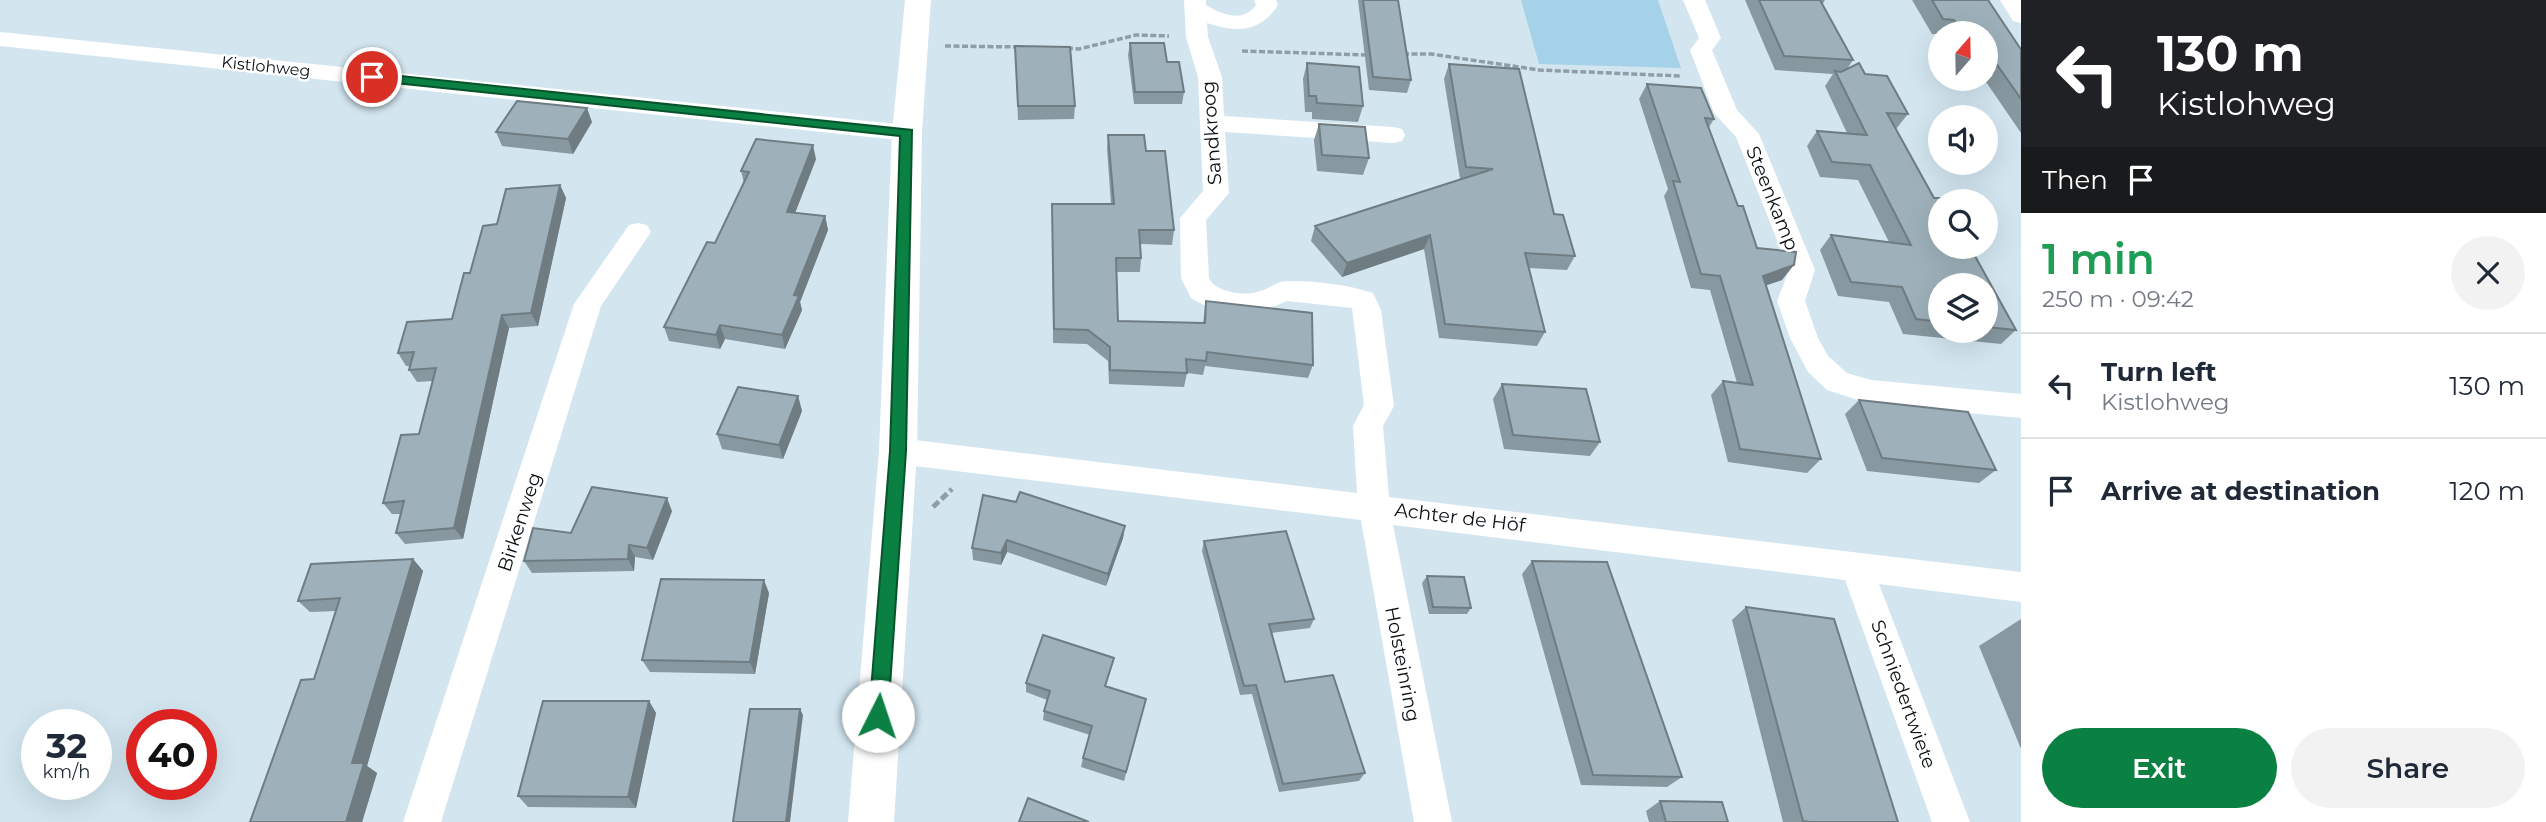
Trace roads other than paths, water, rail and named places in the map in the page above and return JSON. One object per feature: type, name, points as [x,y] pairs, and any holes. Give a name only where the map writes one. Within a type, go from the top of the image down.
[{"type":"street","points":[[871,822],[898,451],[907,133],[918,0]]},
{"type":"street","name":"Sandkroog","points":[[1195,4],[1208,17],[1238,23],[1253,21],[1264,13],[1267,5],[1265,0]]},
{"type":"street","name":"Steenkamp","points":[[1694,0],[1710,38],[1701,50],[1726,113],[1747,134],[1802,270],[1791,301],[1804,338],[1818,365],[1838,382],[1871,392],[2021,406]]},
{"type":"street","points":[[2011,0],[2021,16]]},
{"type":"street","name":"Sandkroog","points":[[1195,4],[1197,37],[1210,77],[1216,193],[1193,218],[1195,278],[1201,291],[1217,300],[1259,303],[1284,291],[1342,295],[1363,300],[1367,310],[1379,406],[1368,426],[1374,507]]},
{"type":"street","name":"Kistlohweg","points":[[0,39],[907,133]]},
{"type":"street","points":[[1212,123],[1393,135]]},
{"type":"street","name":"Birkenweg","points":[[422,822],[588,304],[638,233]]},
{"type":"street","name":"Achter de Höf","points":[[898,451],[2021,587]]},
{"type":"street","name":"Holsteinring","points":[[1374,507],[1433,822]]},
{"type":"street","name":"Schniedertwiete","points":[[1856,566],[1951,822]]}]
